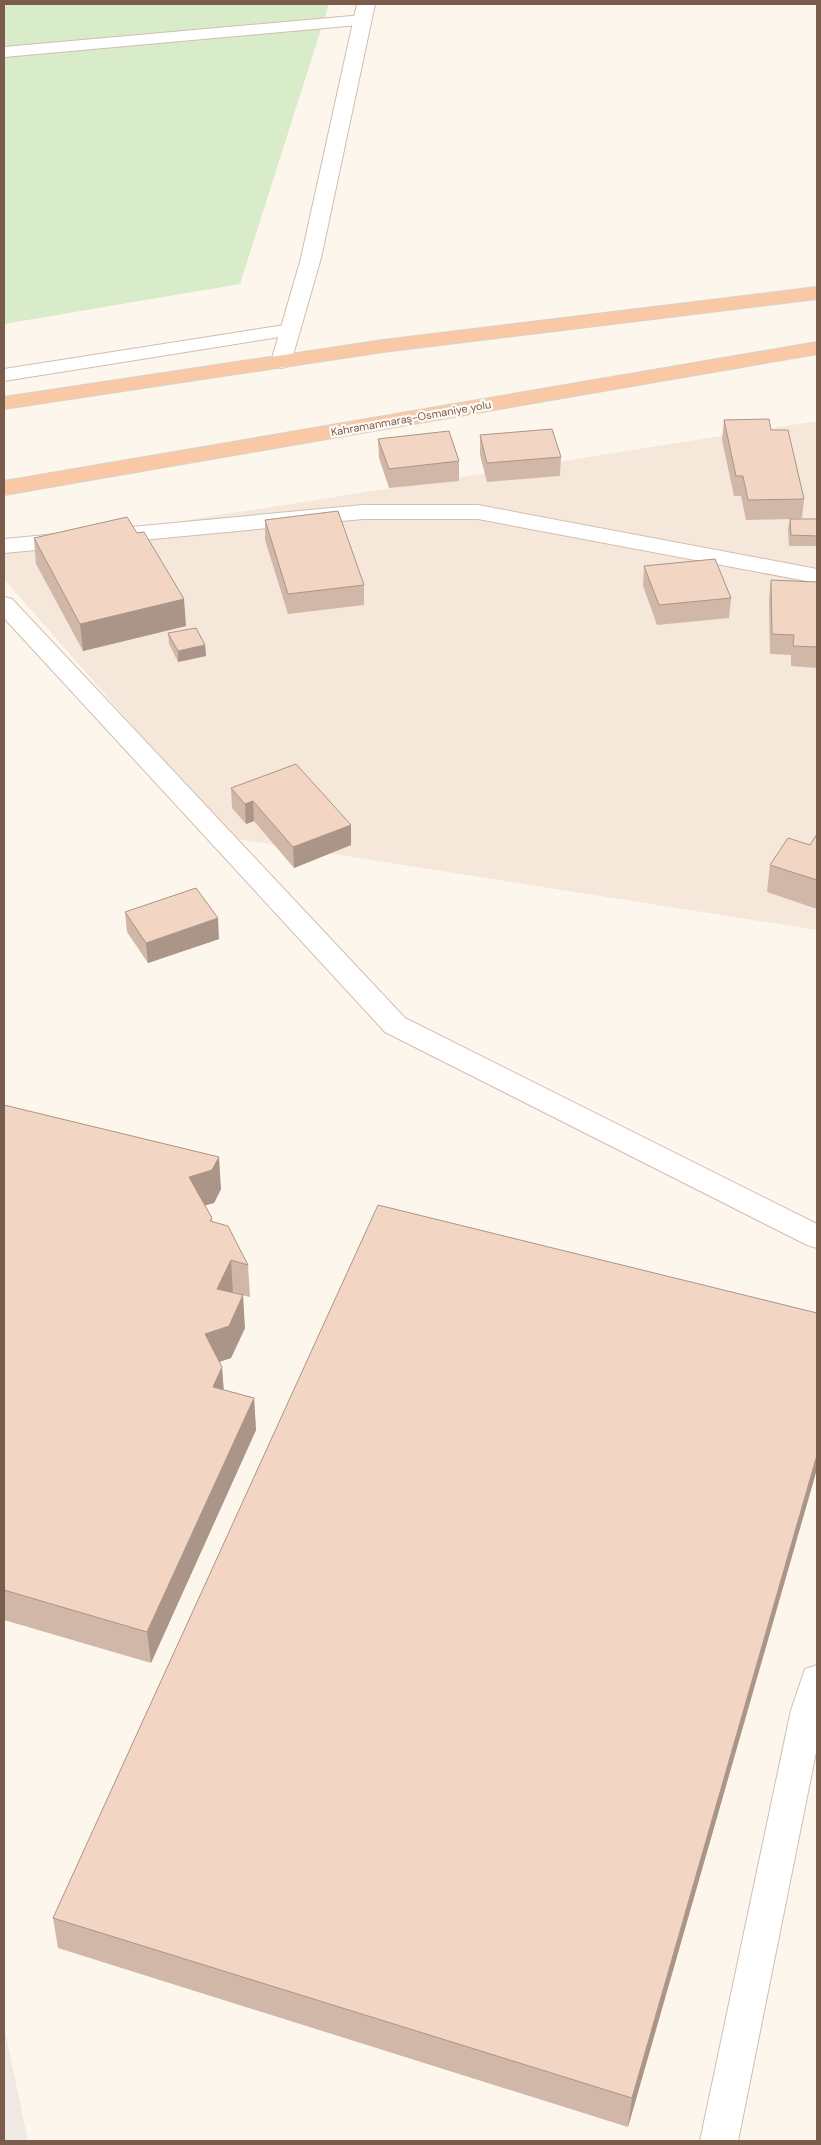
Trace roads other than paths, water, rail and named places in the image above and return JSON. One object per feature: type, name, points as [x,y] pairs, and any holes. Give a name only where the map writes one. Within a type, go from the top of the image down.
[{"type":"highway","points":[[4,403],[383,346],[817,293]]},
{"type":"highway","name":"Kahramanmaraş-Osmaniye yolu","points":[[4,488],[817,348]]},
{"type":"street","points":[[4,52],[365,12],[312,258],[281,362]]},
{"type":"street","points":[[4,375],[291,330]]},
{"type":"street","points":[[4,546],[363,512],[478,512],[817,576]]},
{"type":"street","points":[[4,604],[394,1025],[817,1237]]},
{"type":"street","points":[[719,2141],[808,1710],[817,1679]]}]
